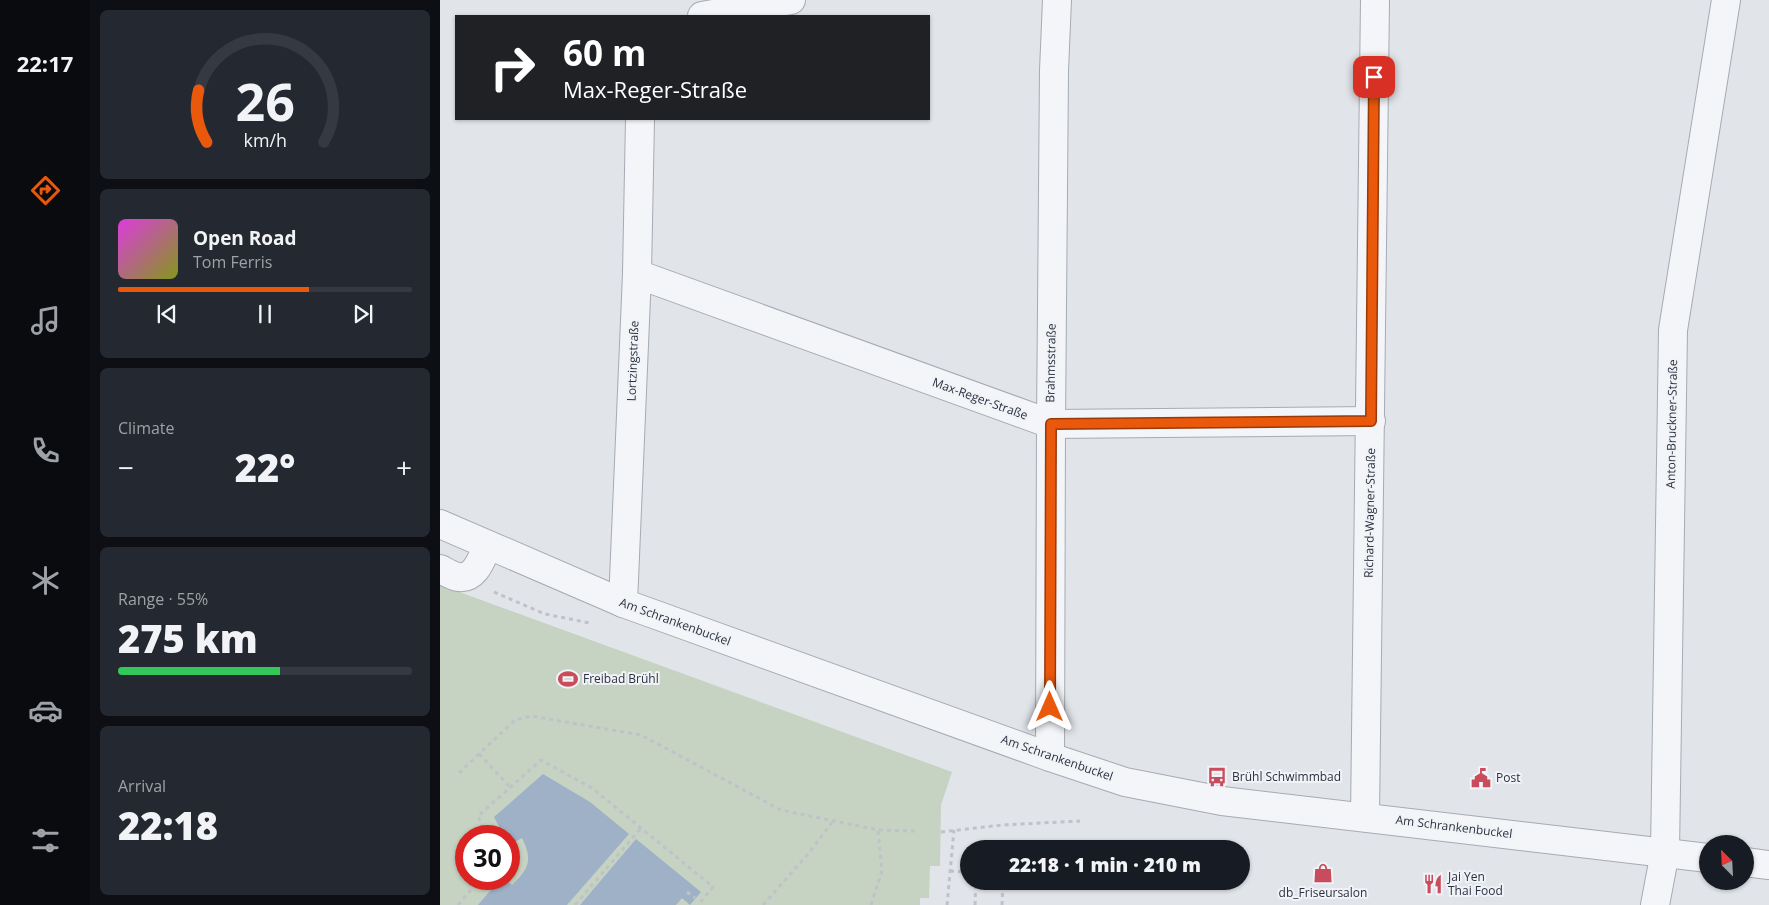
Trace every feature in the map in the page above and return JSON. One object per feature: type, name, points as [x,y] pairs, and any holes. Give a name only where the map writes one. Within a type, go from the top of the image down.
[{"type":"street","points":[[708,15],[791,0]]},
{"type":"street","name":"Brahmsstraße","points":[[1050,757],[1051,424],[1057,0]]},
{"type":"street","name":"Richard-Wagner-Straße","points":[[1366,817],[1374,0]]},
{"type":"street","name":"Anton-Bruckner-Straße","points":[[1655,905],[1666,852],[1673,330],[1726,0]]},
{"type":"street","name":"Lortzingstraße","points":[[623,604],[637,274],[640,120]]},
{"type":"street","name":"Max-Reger-Straße","points":[[637,274],[1051,424],[1371,421]]},
{"type":"street","name":"Am Schrankenbuckel","points":[[440,524],[623,604],[1050,757],[1125,782],[1222,802],[1366,817],[1699,857]]},
{"type":"street","points":[[440,570],[459,577],[470,575],[478,566],[488,544]]},
{"type":"street","points":[[1754,863],[1769,865]]},
{"type":"path","points":[[459,773],[515,720],[531,716],[641,735],[781,810],[878,830],[915,832]]},
{"type":"path","points":[[480,754],[510,787]]},
{"type":"path","points":[[482,825],[478,816],[541,760],[592,788],[713,887],[699,905]]},
{"type":"path","points":[[763,905],[808,854],[833,821]]},
{"type":"path","points":[[941,832],[1080,821]]},
{"type":"path","points":[[574,905],[641,828]]},
{"type":"path","points":[[871,905],[882,871],[878,830]]},
{"type":"path","points":[[947,905],[954,830]]},
{"type":"path","points":[[950,872],[960,872]]},
{"type":"path","points":[[458,905],[471,890]]},
{"type":"path","points":[[975,905],[976,890]]},
{"type":"path","points":[[1002,905],[1003,890]]},
{"type":"path","points":[[686,892],[695,898]]},
{"type":"green space","name":"Freibad Brühl","points":[[440,585],[952,772],[941,805],[940,866],[930,866],[929,898],[920,898],[920,905],[440,905]]},
{"type":"water","points":[[543,774],[590,802],[629,834],[567,905],[478,905],[491,890],[520,890],[520,876],[528,864],[527,852],[522,838],[520,839],[520,825],[498,825],[494,817]]},
{"type":"water","points":[[636,839],[701,892],[690,905],[682,898],[676,905],[580,905]]},
{"type":"place","name":"Freibad Brühl","points":[[568,679]]},
{"type":"place","name":"Brühl Schwimmbad","points":[[1217,777]]},
{"type":"place","name":"Post","points":[[1481,778]]},
{"type":"place","name":"db_Friseursalon","points":[[1323,873]]},
{"type":"place","name":"Jai Yen Thai Food","points":[[1433,884]]},
{"type":"route","points":[[1050,707],[1051,424],[1371,421],[1374,77]]}]
